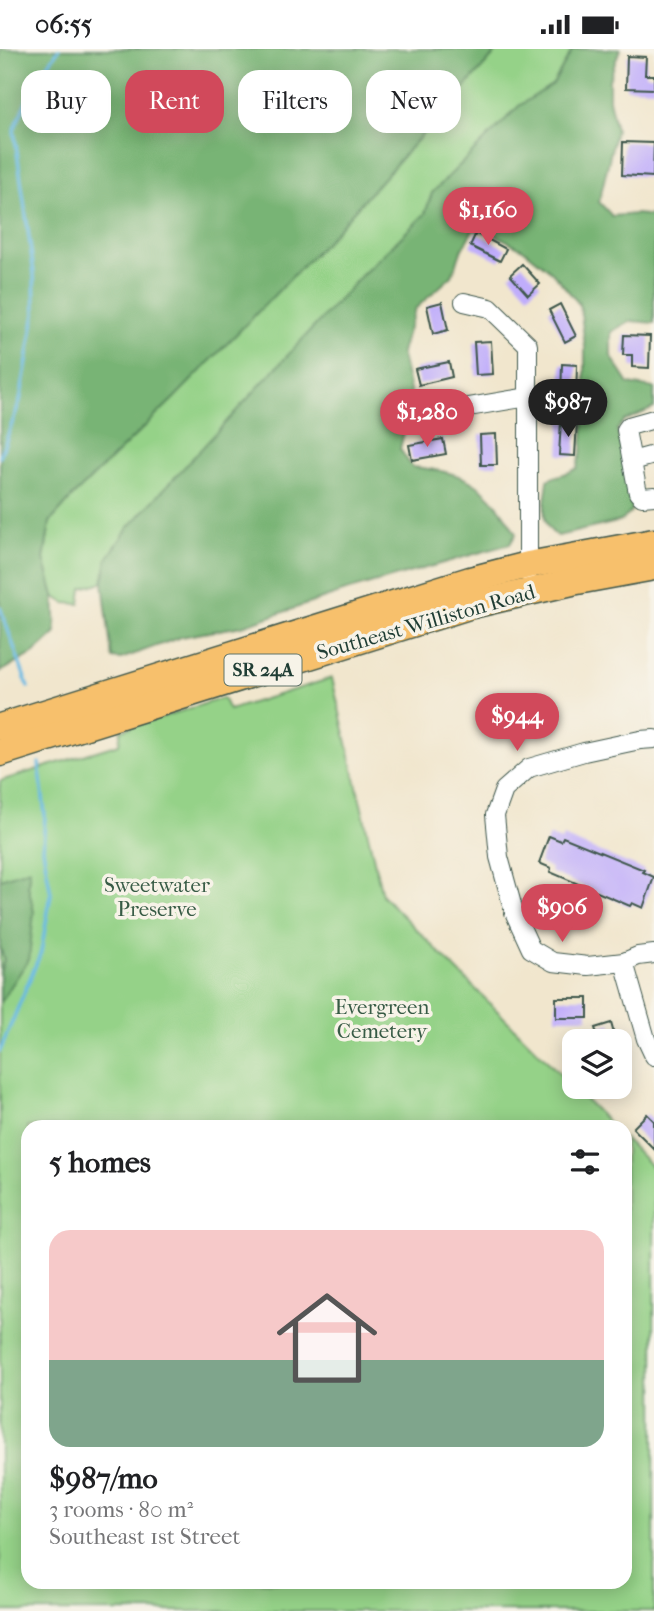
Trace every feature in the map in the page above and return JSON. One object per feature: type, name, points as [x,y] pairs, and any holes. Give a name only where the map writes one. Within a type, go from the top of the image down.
[{"type":"highway","name":"Southeast Williston Road","points":[[0,727],[422,594],[528,565],[654,542]]},
{"type":"highway","name":"Southeast Williston Road","points":[[0,753],[412,623],[527,591],[654,567]]},
{"type":"street","points":[[464,302],[490,307],[528,345],[527,591]]},
{"type":"street","points":[[433,413],[528,397]]},
{"type":"street","points":[[654,419],[629,426],[626,430],[639,493],[642,497],[654,496]]},
{"type":"street","points":[[632,461],[654,455]]},
{"type":"street","points":[[654,739],[584,752],[529,768],[504,790],[495,815],[503,872],[514,912],[531,949],[553,963],[588,966],[624,962],[638,956],[654,954]]},
{"type":"street","points":[[624,962],[646,1039],[654,1056]]},
{"type":"green space","points":[[0,49],[499,49],[461,91],[461,70],[366,70],[366,133],[424,133],[325,243],[50,522],[44,559],[54,596],[56,633],[33,654],[0,672]]},
{"type":"green space","points":[[499,49],[573,49],[553,84],[519,106],[432,193],[425,214],[360,277],[107,559],[103,582],[82,588],[80,604],[65,603],[54,596],[44,559],[50,522],[325,243],[424,133],[461,133],[461,91]]},
{"type":"green space","points":[[573,49],[620,49],[609,80],[609,100],[616,130],[599,202],[612,216],[654,216],[654,323],[630,321],[611,332],[611,356],[629,384],[654,388],[654,408],[624,421],[617,430],[633,500],[631,512],[621,521],[558,536],[547,526],[544,512],[548,480],[577,468],[582,449],[585,347],[580,305],[553,273],[523,249],[492,233],[473,230],[462,249],[452,276],[415,309],[401,352],[412,399],[400,449],[412,467],[463,477],[486,493],[516,534],[510,544],[349,590],[242,626],[181,637],[121,659],[112,658],[103,582],[107,559],[128,528],[362,275],[425,214],[432,193],[519,106],[553,84]]},
{"type":"green space","name":"Sweetwater Preserve","points":[[332,678],[382,895],[562,1076],[562,1099],[585,1099],[606,1120],[21,1120],[21,1589],[632,1589],[632,1146],[654,1169],[654,1611],[0,1611],[0,781],[119,744],[121,730],[223,698],[229,710]]},
{"type":"green space","points":[[30,869],[28,885],[34,912],[29,959],[0,1003],[0,973],[4,960],[0,946],[0,879]]},
{"type":"building","points":[[627,56],[646,57],[645,75],[654,75],[654,89],[626,88]]},
{"type":"building","points":[[623,142],[654,143],[653,177],[622,175]]},
{"type":"building","points":[[476,233],[506,249],[500,261],[470,246]]},
{"type":"building","points":[[522,264],[540,284],[528,295],[510,275]]},
{"type":"building","points":[[442,302],[448,330],[433,334],[427,306]]},
{"type":"building","points":[[560,304],[576,336],[565,342],[549,310]]},
{"type":"building","points":[[624,335],[650,336],[649,368],[632,367],[632,355],[623,355]]},
{"type":"building","points":[[491,341],[493,374],[476,375],[474,342]]},
{"type":"building","points":[[449,362],[452,377],[419,385],[415,369]]},
{"type":"building","points":[[562,364],[577,365],[576,399],[561,399]]},
{"type":"building","points":[[561,421],[577,422],[575,456],[559,455]]},
{"type":"building","points":[[496,434],[497,465],[481,465],[480,435]]},
{"type":"building","points":[[443,439],[446,454],[412,460],[409,445]]},
{"type":"building","points":[[549,836],[561,841],[563,837],[644,870],[643,872],[654,877],[643,908],[632,903],[630,906],[550,872],[551,868],[539,863]]},
{"type":"building","points":[[556,998],[588,998],[588,1018],[556,1018]]},
{"type":"building","points":[[611,1023],[613,1029],[595,1029]]},
{"type":"building","points":[[647,1114],[654,1121],[654,1149],[633,1128]]},
{"type":"waterway","points":[[0,457],[20,401],[35,314],[34,273],[14,130],[31,90],[59,49]]},
{"type":"waterway","points":[[0,607],[28,687]]},
{"type":"waterway","points":[[0,1051],[41,952],[51,894],[43,849],[45,815],[39,763]]},
{"type":"park label","name":"Evergreen Cemetery","points":[[382,1019]]}]
